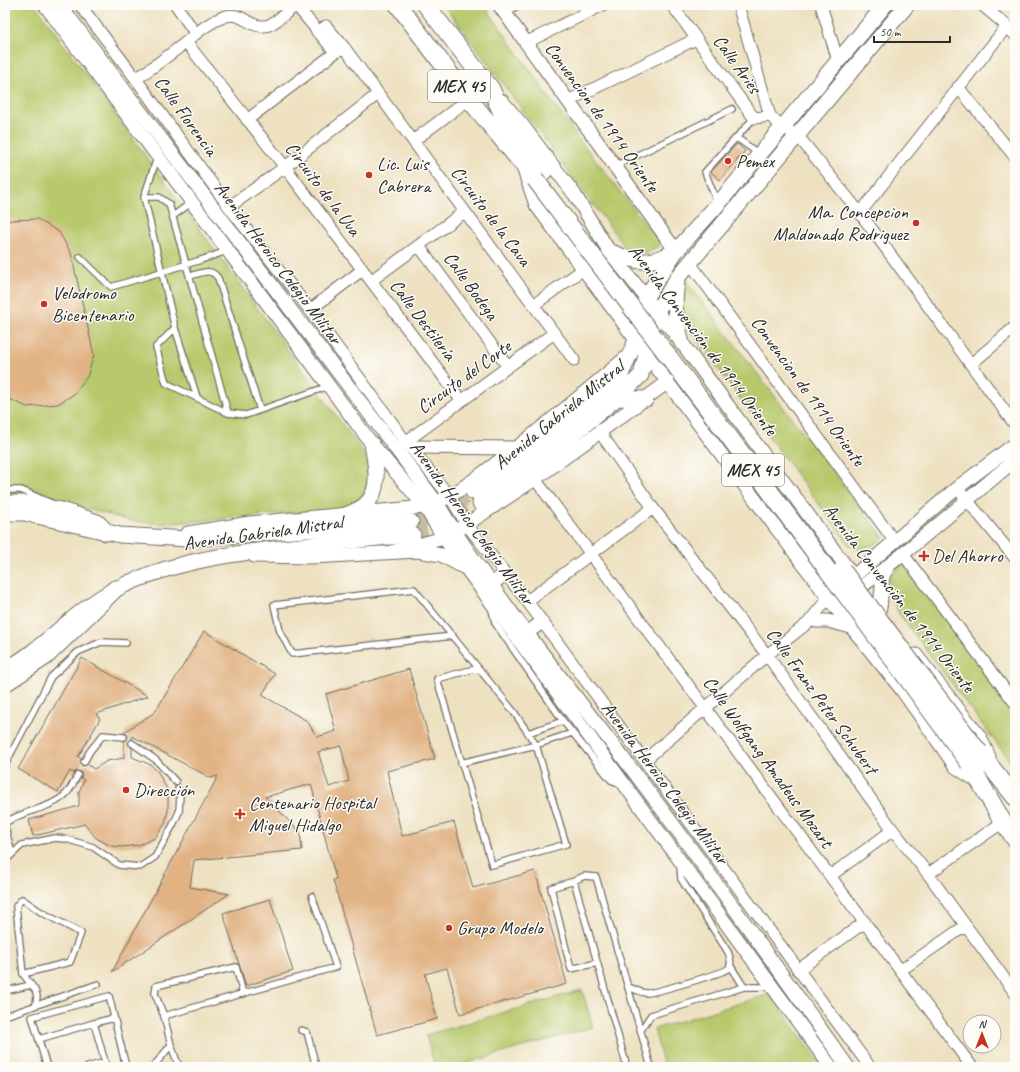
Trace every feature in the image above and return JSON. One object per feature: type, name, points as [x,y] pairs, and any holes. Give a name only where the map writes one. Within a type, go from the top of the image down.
[{"type":"main road","name":"Avenida Convención de 1914 Oriente","points":[[398,5],[469,99],[522,165],[539,175]]},
{"type":"main road","name":"Avenida Convención de 1914 Oriente","points":[[426,5],[491,90],[502,113],[539,175],[763,482],[974,757],[994,770],[1015,797]]},
{"type":"main road","name":"Avenida Gabriela Mistral","points":[[885,5],[718,204],[676,251],[646,297],[636,340],[620,377],[600,397],[477,498],[570,437],[617,398],[641,375],[657,311],[678,277],[907,5]]},
{"type":"main road","points":[[610,251],[626,259],[644,262],[661,259],[676,251]]},
{"type":"main road","points":[[678,277],[674,301],[682,343]]},
{"type":"main road","points":[[617,398],[646,399]]},
{"type":"main road","points":[[343,516],[365,505],[372,496],[377,474],[372,444]]},
{"type":"main road","points":[[5,504],[24,504],[62,511],[97,524],[106,532]]},
{"type":"main road","name":"Avenida Gabriela Mistral","points":[[5,513],[24,513],[106,532],[153,538],[187,539],[412,529],[214,556],[159,570],[115,589],[89,604],[40,645],[5,670]]},
{"type":"main road","points":[[5,683],[46,656],[115,589]]},
{"type":"main road","name":"Avenida Convención de 1914 Oriente","points":[[974,757],[981,783],[1003,822],[1015,839]]},
{"type":"street","name":"Avenida Heroico Colegio Militar","points":[[45,5],[372,444],[431,505]]},
{"type":"street","name":"Avenida Heroico Colegio Militar","points":[[60,5],[404,446],[431,505],[468,570],[831,1067]]},
{"type":"street","name":"Calle Florencia","points":[[80,5],[229,207],[310,310],[404,446],[450,497]]},
{"type":"street","points":[[176,5],[195,33]]},
{"type":"street","points":[[136,79],[186,42],[195,33],[224,16],[231,14],[239,16],[254,25],[262,26],[270,24],[296,5],[317,32],[339,50],[378,94],[285,167],[229,207]]},
{"type":"street","points":[[525,43],[603,5]]},
{"type":"street","name":"Calle Aries","points":[[672,5],[754,118],[770,116],[783,127],[798,136]]},
{"type":"street","points":[[738,5],[770,116]]},
{"type":"street","points":[[821,5],[838,62]]},
{"type":"street","points":[[982,5],[1007,26],[1015,35]]},
{"type":"street","name":"Convencion de 1914 Oriente","points":[[505,7],[525,43],[676,251]]},
{"type":"street","points":[[860,213],[1007,26]]},
{"type":"street","points":[[568,101],[696,39]]},
{"type":"street","name":"Circuito de la Uva","points":[[186,42],[285,167],[362,270],[372,280]]},
{"type":"street","points":[[247,120],[339,50]]},
{"type":"street","points":[[958,88],[1015,157]]},
{"type":"street","name":"Avenida Convención de 1914 Oriente","points":[[491,90],[523,126],[575,195],[610,251],[682,343],[858,580],[980,737],[994,770]]},
{"type":"street","name":"Circuito de la Cava","points":[[378,94],[464,212],[535,304],[574,360]]},
{"type":"street","points":[[413,141],[469,99]]},
{"type":"street","points":[[798,136],[860,213],[1015,425]]},
{"type":"street","name":"Avenida Convención de 1914 Oriente","points":[[522,165],[536,205],[585,268],[636,340],[836,608],[902,690],[956,767],[981,783]]},
{"type":"street","points":[[372,280],[464,212]]},
{"type":"street","name":"Calle Bodega","points":[[419,246],[508,367]]},
{"type":"street","name":"Convencion de 1914 Oriente","points":[[690,263],[895,542]]},
{"type":"street","points":[[535,304],[585,268]]},
{"type":"street","points":[[310,310],[362,270]]},
{"type":"street","name":"Calle Destilería","points":[[372,280],[461,400]]},
{"type":"street","points":[[971,364],[1015,327]]},
{"type":"street","name":"Circuito del Corte","points":[[404,446],[461,400],[554,333]]},
{"type":"street","name":"Avenida Gabriela Mistral","points":[[153,538],[250,524],[343,516],[431,505],[450,497],[517,448],[628,356]]},
{"type":"street","points":[[391,552],[449,535],[467,524],[535,479],[668,382]]},
{"type":"street","name":"Calle Franz Peter Schubert","points":[[599,431],[653,508],[767,655],[893,830],[928,874],[1015,993]]},
{"type":"street","points":[[645,760],[767,655],[812,622],[836,608],[858,580],[895,542],[957,488],[1015,444]]},
{"type":"street","points":[[404,446],[517,448]]},
{"type":"street","points":[[812,622],[829,597],[858,580],[888,566],[1015,460]]},
{"type":"street","name":"Calle Wolfgang Amadeus Mozart","points":[[535,479],[706,707],[972,1067]]},
{"type":"street","points":[[957,488],[1015,558]]},
{"type":"street","name":"Avenida Heroico Colegio Militar","points":[[450,497],[467,524],[527,601],[541,623],[645,760],[870,1067]]},
{"type":"street","points":[[527,601],[653,508]]},
{"type":"street","name":"Avenida Heroico Colegio Militar","points":[[449,535],[492,584],[651,794],[848,1067]]},
{"type":"street","points":[[214,556],[312,557],[418,551],[440,555],[468,570]]},
{"type":"street","points":[[903,554],[1015,703]]},
{"type":"street","points":[[880,608],[883,576],[888,566]]},
{"type":"street","points":[[492,584],[505,574]]},
{"type":"street","points":[[812,622],[828,621],[851,627]]},
{"type":"street","points":[[528,632],[541,623]]},
{"type":"street","points":[[928,874],[1003,822]]},
{"type":"street","points":[[830,876],[893,830]]},
{"type":"street","points":[[798,970],[865,922]]},
{"type":"street","points":[[901,970],[965,926]]},
{"type":"lane","points":[[615,166],[732,109]]},
{"type":"lane","points":[[718,204],[705,172],[754,118]]},
{"type":"lane","points":[[737,138],[759,154]]},
{"type":"lane","points":[[158,156],[144,197],[175,328],[197,397]]},
{"type":"lane","points":[[144,197],[159,197],[169,204],[228,412]]},
{"type":"lane","points":[[173,216],[192,202]]},
{"type":"lane","points":[[80,257],[111,288],[162,271],[187,265],[228,250]]},
{"type":"lane","points":[[190,276],[208,271],[215,273],[218,278],[260,410]]},
{"type":"lane","points":[[175,328],[156,347],[166,383],[228,412],[246,415],[329,386]]},
{"type":"lane","points":[[5,490],[21,490],[48,501],[62,511]]},
{"type":"lane","points":[[453,636],[292,654],[280,631],[274,606],[414,589],[453,636],[514,712],[536,745],[566,844],[492,865],[437,679],[478,668]]},
{"type":"lane","points":[[490,601],[495,623],[563,722],[611,780],[626,787]]},
{"type":"lane","points":[[5,765],[51,677],[78,652],[101,642],[126,643]]},
{"type":"lane","points":[[528,733],[563,722]]},
{"type":"lane","points":[[462,763],[536,745],[572,732]]},
{"type":"lane","points":[[84,762],[90,751],[103,735],[124,737]]},
{"type":"lane","points":[[132,743],[156,760],[176,782]]},
{"type":"lane","points":[[5,823],[14,816],[40,809],[66,794],[78,776]]},
{"type":"lane","points":[[5,861],[22,845],[55,838],[66,839],[93,847],[119,865],[140,867],[155,857],[173,825],[179,812],[180,794],[178,788]]},
{"type":"lane","points":[[5,827],[12,854]]},
{"type":"lane","points":[[629,987],[646,993],[704,978],[728,969],[730,965],[731,958],[728,952],[681,879],[680,861]]},
{"type":"lane","points":[[597,963],[571,969],[550,888],[574,881],[584,876],[596,877],[651,1067]]},
{"type":"lane","points":[[574,881],[627,1067]]},
{"type":"lane","points":[[164,1016],[336,967],[312,896]]},
{"type":"lane","points":[[23,974],[70,962],[81,933],[22,899],[16,906],[23,974],[37,996],[36,1004]]},
{"type":"lane","points":[[730,965],[744,987]]},
{"type":"lane","points":[[179,1067],[171,1045],[164,1016],[155,994],[156,986],[236,967],[238,969],[243,994]]},
{"type":"lane","points":[[5,1016],[36,1004],[98,984]]},
{"type":"lane","points":[[5,991],[31,985]]},
{"type":"lane","points":[[641,1030],[651,1015],[744,987],[773,987]]},
{"type":"lane","points":[[47,1067],[32,1017],[109,996],[126,1067]]},
{"type":"lane","points":[[39,1039],[114,1018]]},
{"type":"lane","points":[[88,1067],[105,1062],[94,1023]]},
{"type":"lane","points":[[301,1030],[307,1032],[316,1067]]},
{"type":"lane","points":[[153,1067],[171,1045]]},
{"type":"green space","points":[[5,5],[35,5],[365,455],[368,465],[369,482],[362,496],[349,506],[339,509],[161,524],[131,521],[56,500],[5,495]]},
{"type":"green space","points":[[444,5],[484,5],[575,134],[661,244],[647,253],[625,247]]},
{"type":"green space","points":[[686,281],[884,538],[872,546],[857,549],[849,545],[685,324],[681,301]]},
{"type":"green space","points":[[905,565],[1015,713],[1015,768],[898,612],[889,592],[890,575],[900,566]]},
{"type":"green space","points":[[582,990],[593,1027],[453,1067],[435,1067],[426,1035]]},
{"type":"green space","points":[[770,994],[823,1067],[664,1067],[654,1029]]},
{"type":"building","name":"Pemex","points":[[737,144],[745,151],[720,180],[711,172]]},
{"type":"building","name":"Velodromo Bicentenario","points":[[37,219],[59,232],[71,253],[94,355],[87,377],[74,394],[58,404],[27,407],[5,397],[5,223],[11,220]]},
{"type":"building","points":[[204,631],[275,674],[262,695],[307,721],[317,737],[336,731],[326,694],[409,669],[435,759],[387,771],[402,836],[454,822],[473,888],[535,871],[567,984],[460,1014],[447,968],[425,974],[437,1019],[377,1035],[333,880],[336,879],[311,784],[265,797],[300,832],[302,850],[194,860],[190,887],[229,894],[112,972],[218,776],[211,778],[132,736],[132,739],[128,743],[132,748],[132,757],[151,765],[158,772],[168,791],[168,810],[165,824],[155,838],[139,845],[121,847],[111,846],[96,838],[85,824],[33,836],[29,820],[79,806],[79,792],[84,780],[81,778],[81,772],[76,771],[74,773],[70,771],[58,792],[18,769],[82,658],[148,696],[96,714],[100,719],[78,757],[81,759],[82,766],[87,764],[94,769],[107,761],[124,758],[124,741],[128,737],[124,732],[155,712]],"holes":[[[341,746],[349,781],[329,787],[318,752]]]},
{"type":"building","points":[[270,899],[293,971],[246,986],[223,913]]},
{"type":"tunnel","points":[[411,522],[445,513],[473,492]]},
{"type":"tunnel","points":[[413,535],[444,527],[480,503]]},
{"type":"place","name":"Pemex","points":[[728,161]]},
{"type":"place","name":"Lic. Luis Cabrera","points":[[369,175]]},
{"type":"place","name":"Ma. Concepcion Maldonado Rodriguez","points":[[916,223]]},
{"type":"place","name":"Velodromo Bicentenario","points":[[44,304]]},
{"type":"place","name":"Del Ahorro","points":[[924,556]]},
{"type":"place","name":"Dirección","points":[[126,790]]},
{"type":"place","name":"Centenario Hospital Miguel Hidalgo","points":[[240,814]]},
{"type":"place","name":"Grupo Modelo","points":[[449,928]]}]
